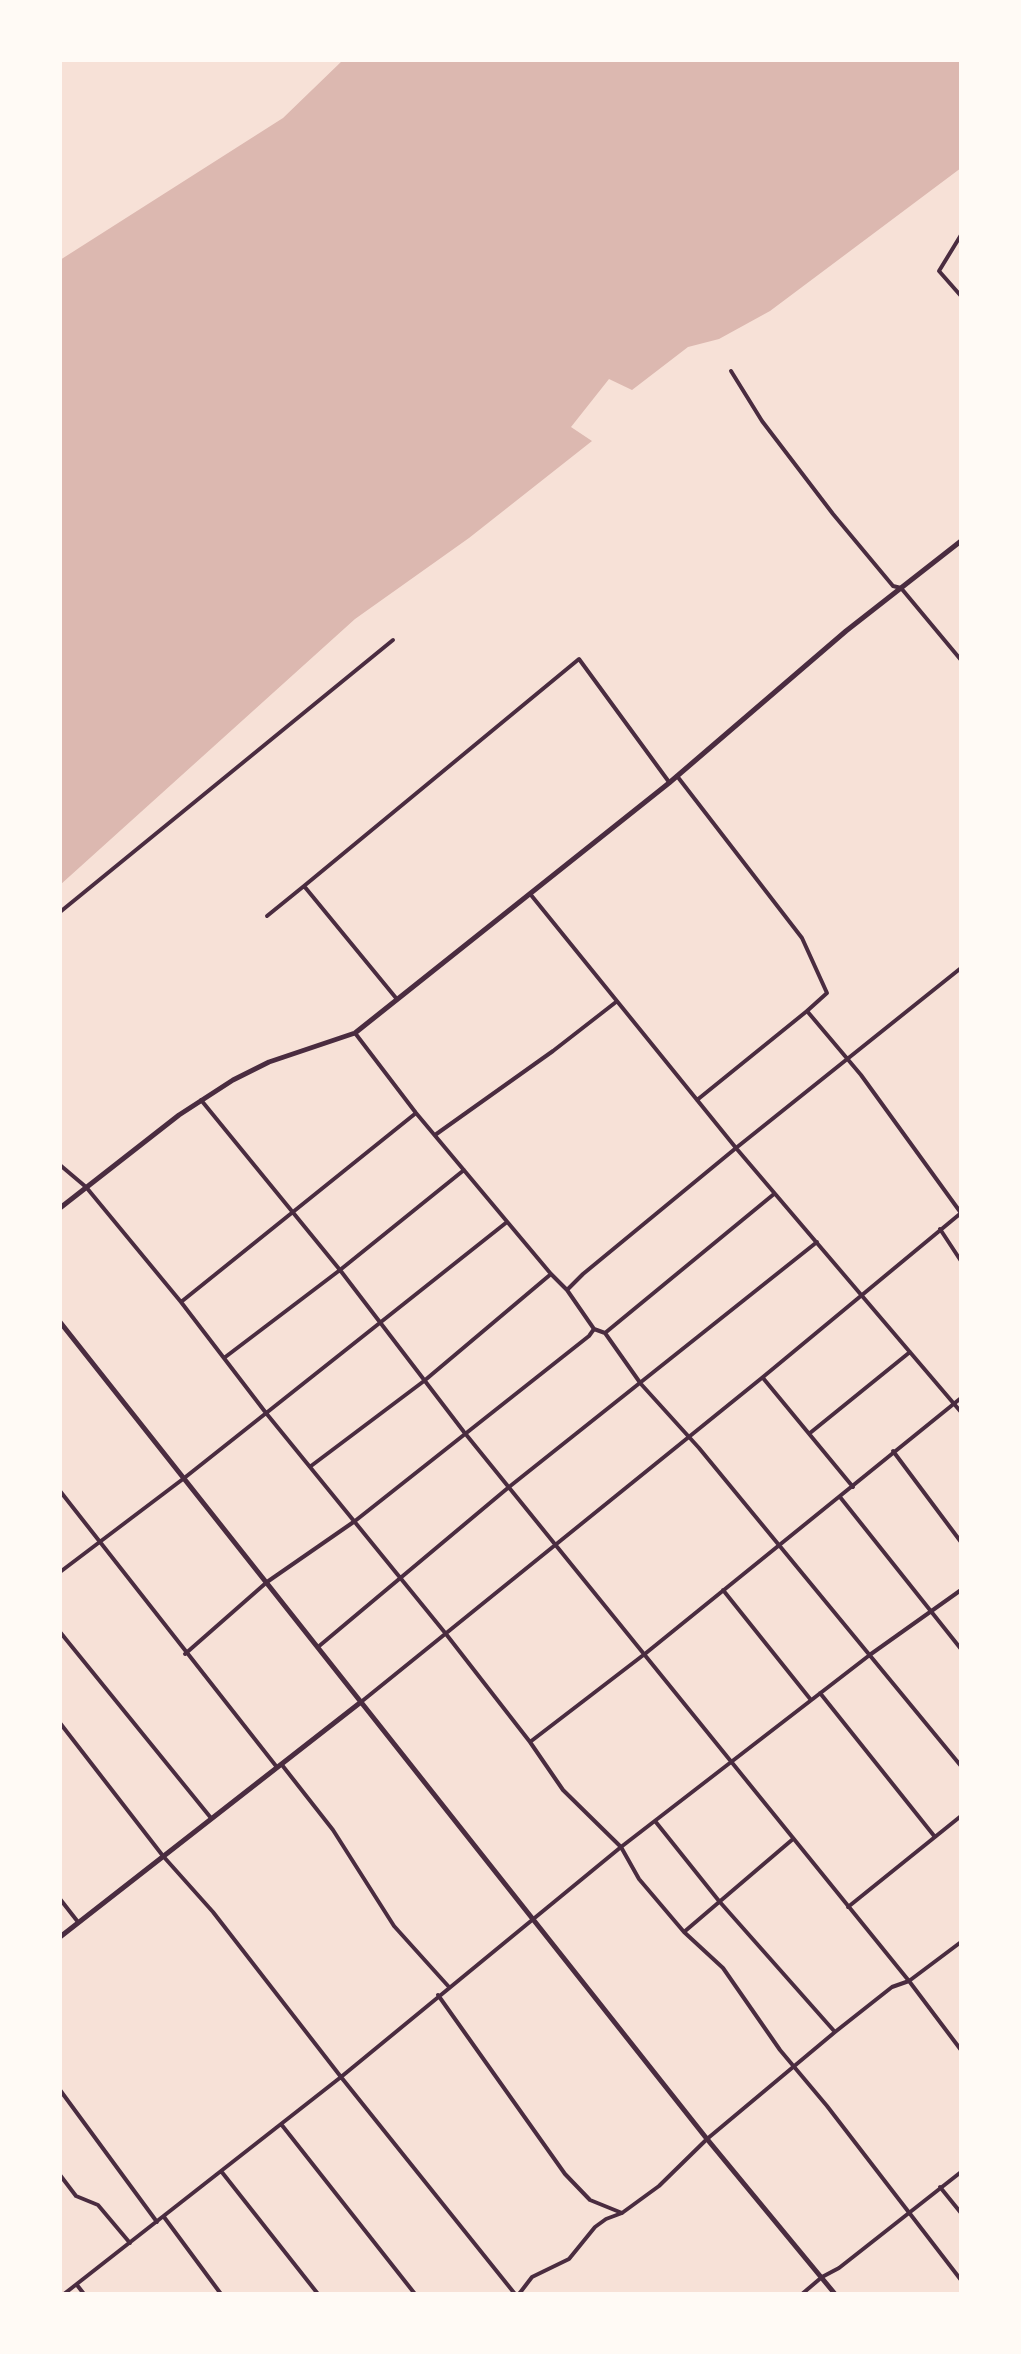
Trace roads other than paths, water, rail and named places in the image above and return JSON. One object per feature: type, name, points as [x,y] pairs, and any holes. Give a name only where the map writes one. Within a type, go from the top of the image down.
[{"type":"street","points":[[961,235],[939,271],[961,296]]},
{"type":"street","points":[[731,371],[762,421],[833,514],[961,660]]},
{"type":"street","points":[[60,1208],[201,1100],[269,1062],[355,1033],[669,783],[846,631],[961,541]]},
{"type":"street","points":[[60,912],[393,640]]},
{"type":"street","points":[[267,916],[579,659],[669,783]]},
{"type":"street","points":[[677,776],[802,938],[827,993],[697,1100]]},
{"type":"street","points":[[304,886],[396,998]]},
{"type":"street","points":[[531,895],[774,1194],[961,1412]]},
{"type":"street","points":[[567,1290],[736,1148],[961,968]]},
{"type":"street","points":[[435,1135],[616,1002]]},
{"type":"street","points":[[60,1937],[446,1634],[961,1213],[848,1059],[807,1011]]},
{"type":"street","points":[[355,1033],[416,1113],[567,1290],[594,1329],[605,1333],[641,1384],[780,1544],[961,1766]]},
{"type":"street","points":[[201,1100],[340,1270],[464,1432],[733,1761],[961,2050]]},
{"type":"street","points":[[181,1302],[416,1113]]},
{"type":"street","points":[[60,1165],[86,1187],[181,1302],[266,1413],[446,1634],[563,1790],[621,1847],[639,1879],[684,1932],[723,1968],[780,2050],[961,2280]]},
{"type":"street","points":[[224,1358],[464,1170]]},
{"type":"street","points":[[605,1333],[774,1194]]},
{"type":"street","points":[[60,1572],[183,1479],[507,1222]]},
{"type":"street","points":[[940,1229],[961,1261]]},
{"type":"street","points":[[318,1647],[509,1487],[817,1242]]},
{"type":"street","points":[[311,1466],[424,1381],[551,1274]]},
{"type":"street","points":[[60,1322],[707,2139],[835,2294]]},
{"type":"street","points":[[185,1654],[267,1582],[355,1521],[594,1329]]},
{"type":"street","points":[[810,1433],[910,1352]]},
{"type":"street","points":[[763,1377],[853,1487]]},
{"type":"street","points":[[530,1742],[646,1653],[961,1398]]},
{"type":"street","points":[[893,1451],[961,1542]]},
{"type":"street","points":[[60,1491],[185,1654],[333,1830],[394,1926],[449,1987]]},
{"type":"street","points":[[840,1497],[961,1649]]},
{"type":"street","points":[[723,1590],[811,1700]]},
{"type":"street","points":[[60,2283],[65,2293],[77,2285],[341,2077],[621,1847],[871,1654],[961,1590]]},
{"type":"street","points":[[60,1632],[211,1818]]},
{"type":"street","points":[[820,1693],[935,1837]]},
{"type":"street","points":[[60,1723],[163,1856],[213,1912],[341,2077],[517,2294],[532,2277],[569,2259],[595,2227],[622,2213],[659,2186],[707,2139],[835,2032],[892,1987],[909,1981],[961,1942]]},
{"type":"street","points":[[848,1907],[961,1816]]},
{"type":"street","points":[[655,1821],[719,1901],[835,2032]]},
{"type":"street","points":[[684,1932],[793,1839]]},
{"type":"street","points":[[60,1899],[78,1922]]},
{"type":"street","points":[[438,1995],[565,2174],[590,2200],[622,2213]]},
{"type":"street","points":[[60,2090],[157,2222]]},
{"type":"street","points":[[281,2124],[415,2294]]},
{"type":"street","points":[[221,2171],[318,2294]]},
{"type":"street","points":[[802,2294],[961,2172]]},
{"type":"street","points":[[60,2175],[76,2196],[98,2205],[130,2243]]},
{"type":"street","points":[[940,2187],[961,2213]]},
{"type":"street","points":[[164,2217],[221,2294]]},
{"type":"street","points":[[77,2285],[84,2294]]}]
